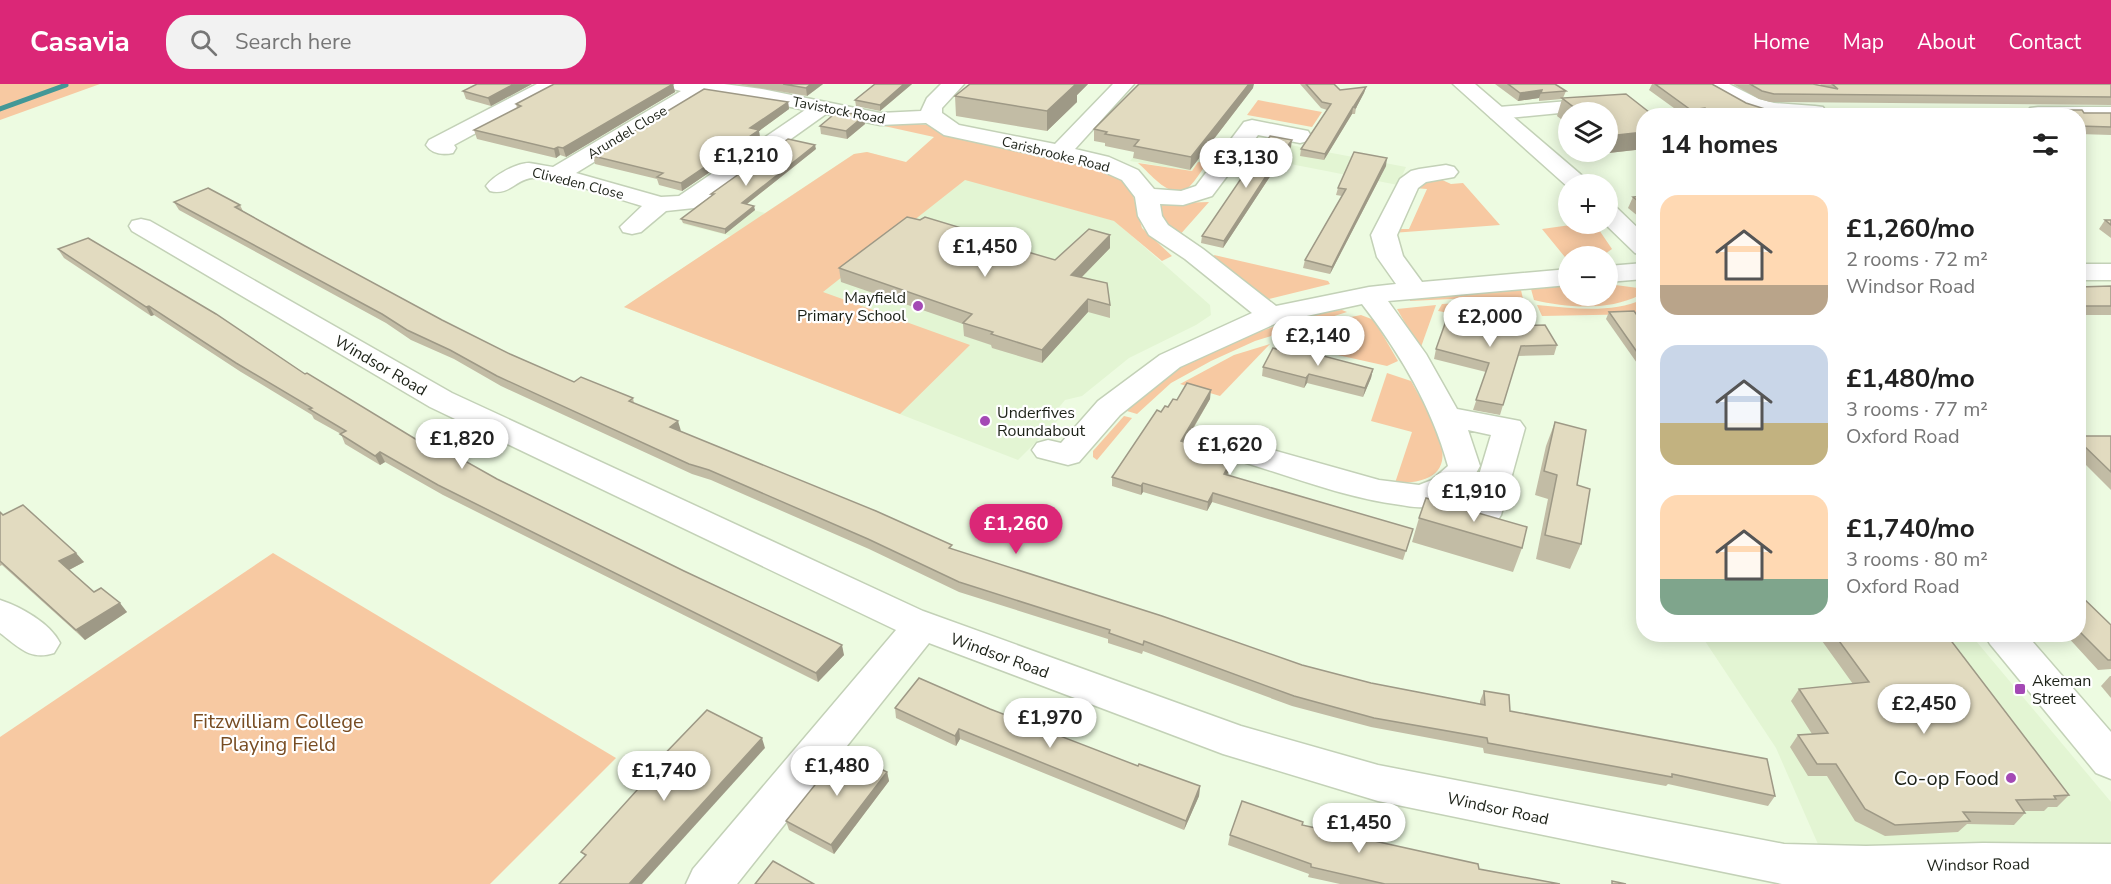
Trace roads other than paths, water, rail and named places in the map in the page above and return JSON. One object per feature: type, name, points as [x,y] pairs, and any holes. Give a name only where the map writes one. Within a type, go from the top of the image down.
[{"type":"street","points":[[445,148],[437,146],[552,84]]},
{"type":"street","name":"Tavistock Road","points":[[676,84],[698,89],[767,89],[823,107],[888,119],[931,116]]},
{"type":"street","points":[[931,116],[930,109],[935,99],[954,84]]},
{"type":"street","points":[[1060,152],[1124,84]]},
{"type":"street","points":[[1463,84],[1567,174]]},
{"type":"street","points":[[1714,84],[1751,105],[1762,108]]},
{"type":"street","name":"Arundel Close","points":[[557,175],[698,89]]},
{"type":"street","points":[[1498,113],[1623,102]]},
{"type":"street","name":"Cliveden Close","points":[[498,186],[527,170],[557,175],[660,204],[685,203],[823,107]]},
{"type":"street","points":[[2086,113],[2111,113]]},
{"type":"street","name":"Carisbrooke Road","points":[[931,116],[936,122],[952,130],[1060,152],[1118,169],[1130,176],[1147,196],[1149,216],[1158,230],[1194,254],[1271,315]]},
{"type":"street","points":[[1147,196],[1183,198],[1196,196],[1204,191],[1252,127],[1300,136]]},
{"type":"street","points":[[1413,289],[1390,257],[1384,235],[1408,184],[1419,176],[1446,172]]},
{"type":"street","points":[[632,227],[660,204]]},
{"type":"street","points":[[1618,223],[1636,240]]},
{"type":"street","name":"Windsor Road","points":[[141,226],[441,400],[921,626],[1238,742],[1378,783],[1785,864],[1866,867],[1983,863],[2111,864]]},
{"type":"street","points":[[1618,273],[1636,272]]},
{"type":"street","points":[[2086,272],[2111,273]]},
{"type":"street","points":[[1048,450],[1068,455],[1109,408],[1170,361],[1271,315],[1369,295],[1413,289],[1558,278]]},
{"type":"street","points":[[1244,452],[1379,491],[1421,496],[1444,488],[1458,477],[1464,466],[1457,438],[1393,325],[1369,295]]},
{"type":"street","points":[[1445,416],[1509,428],[1484,515]]},
{"type":"street","points":[[0,614],[41,643]]},
{"type":"street","points":[[708,884],[921,626]]},
{"type":"street","points":[[2009,642],[2111,761]]},
{"type":"waterway","points":[[0,109],[66,85]]},
{"type":"place","name":"Mayfield Primary School","points":[[918,306]]},
{"type":"place","name":"Underfives Roundabout","points":[[985,421]]},
{"type":"place","name":"Akeman Street","points":[[2020,689]]},
{"type":"place","name":"Co-op Food","points":[[2011,778]]},
{"type":"park label","name":"Fitzwilliam College Playing Field","points":[[278,732]]}]
